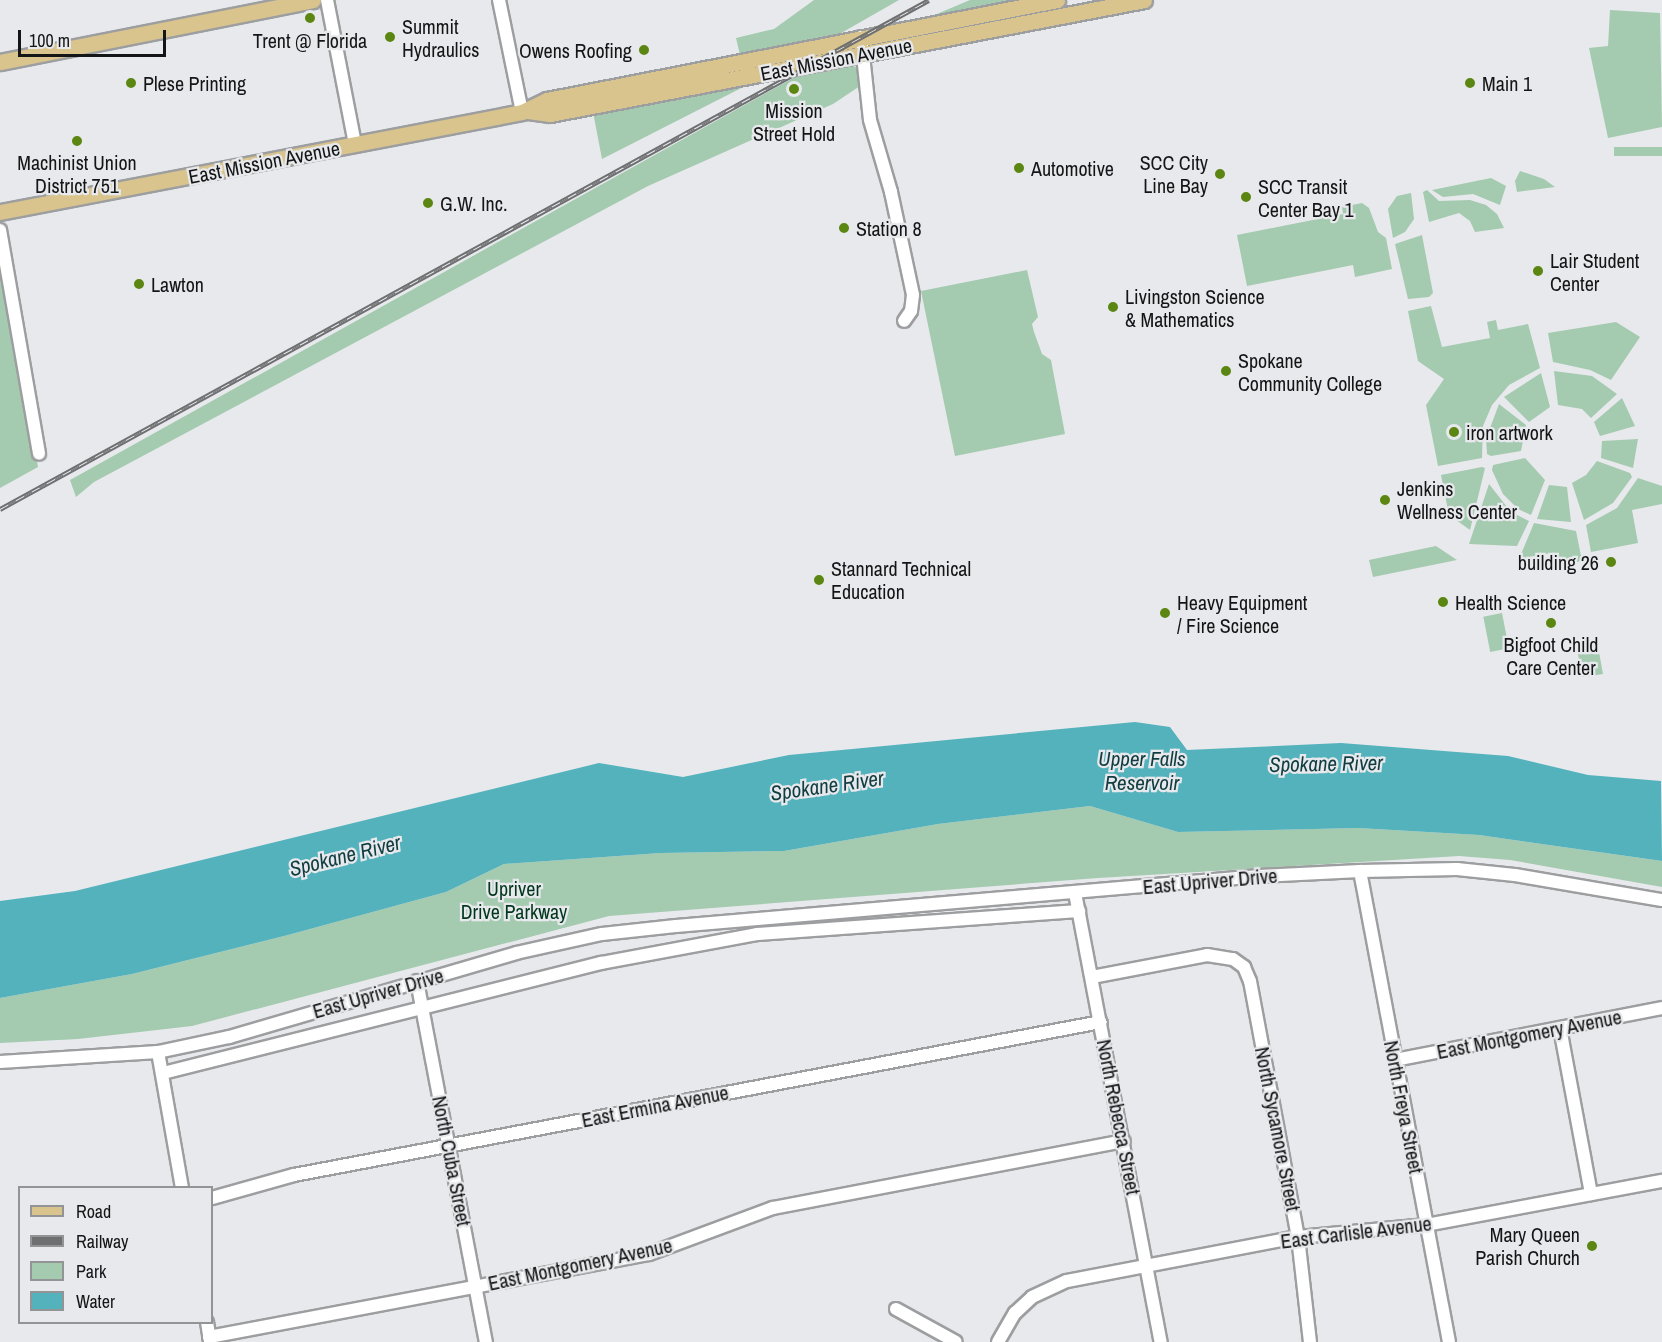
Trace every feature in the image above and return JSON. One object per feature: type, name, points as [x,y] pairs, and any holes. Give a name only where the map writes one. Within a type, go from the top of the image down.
[{"type":"main road","points":[[0,62],[313,0]]},
{"type":"main road","name":"East Mission Avenue","points":[[525,112],[547,100],[1058,0]]},
{"type":"main road","name":"East Mission Avenue","points":[[0,212],[525,112],[550,114],[1144,0]]},
{"type":"street","points":[[327,0],[355,144]]},
{"type":"street","points":[[499,0],[525,112]]},
{"type":"street","points":[[861,37],[870,120],[891,192],[913,296],[911,311],[904,321]]},
{"type":"street","points":[[0,230],[39,454]]},
{"type":"street","name":"East Upriver Drive","points":[[0,1062],[158,1053],[229,1036],[417,981],[602,934],[1360,871],[1457,869],[1515,875],[1662,900]]},
{"type":"street","name":"North Freya Street","points":[[1360,871],[1449,1342]]},
{"type":"street","name":"North Rebecca Street","points":[[1075,893],[1161,1342]]},
{"type":"street","name":"East Upriver Drive","points":[[162,1073],[422,1010],[601,963],[757,934],[1079,910]]},
{"type":"street","points":[[756,920],[757,934]]},
{"type":"street","name":"North Sycamore Street","points":[[1092,977],[1207,955],[1233,958],[1244,967],[1250,981],[1298,1237],[1310,1342]]},
{"type":"street","name":"North Cuba Street","points":[[417,981],[486,1342]]},
{"type":"street","name":"East Montgomery Avenue","points":[[1395,1060],[1662,1008]]},
{"type":"street","name":"East Ermina Avenue","points":[[213,1198],[294,1175],[1101,1022]]},
{"type":"street","points":[[1560,1028],[1591,1194]]},
{"type":"street","points":[[158,1053],[182,1186]]},
{"type":"street","name":"East Montgomery Avenue","points":[[210,1339],[476,1285],[649,1254],[773,1208],[1124,1141]]},
{"type":"street","name":"East Carlisle Avenue","points":[[998,1342],[1015,1313],[1050,1287],[1147,1265],[1298,1237],[1426,1225],[1662,1181]]},
{"type":"street","points":[[896,1309],[956,1342]]},
{"type":"street","points":[[207,1324],[210,1339]]},
{"type":"green space","points":[[814,0],[899,0],[836,36],[740,55],[736,38],[774,29]]},
{"type":"green space","points":[[970,0],[1023,0],[925,19]]},
{"type":"green space","points":[[1610,10],[1660,13],[1662,127],[1608,138],[1589,48],[1608,46]]},
{"type":"green space","points":[[846,64],[856,67],[860,86],[833,104],[648,186],[94,482],[76,497],[70,480],[802,73]]},
{"type":"green space","points":[[759,79],[602,159],[593,112]]},
{"type":"green space","points":[[1614,147],[1662,147],[1662,156],[1614,156]]},
{"type":"green space","points":[[1520,171],[1544,179],[1555,187],[1517,192],[1515,181]]},
{"type":"green space","points":[[1491,178],[1506,186],[1500,205],[1473,194],[1443,197],[1432,190]]},
{"type":"green space","points":[[1427,190],[1439,201],[1470,200],[1486,205],[1497,214],[1504,228],[1475,232],[1470,221],[1459,213],[1429,222],[1423,192]]},
{"type":"green space","points":[[1411,193],[1414,219],[1405,232],[1393,238],[1388,209],[1397,196]]},
{"type":"green space","points":[[1362,203],[1369,208],[1378,232],[1386,238],[1392,269],[1355,277],[1353,265],[1247,286],[1237,235],[1343,214],[1342,207]]},
{"type":"green space","points":[[1422,235],[1433,293],[1429,297],[1408,299],[1395,244]]},
{"type":"green space","points":[[0,255],[38,467],[0,488]]},
{"type":"green space","points":[[1027,270],[1038,317],[1032,324],[1042,354],[1051,360],[1065,434],[955,456],[921,291]]},
{"type":"green space","points":[[1431,306],[1442,347],[1490,338],[1487,322],[1496,320],[1498,330],[1528,324],[1540,368],[1509,385],[1492,405],[1483,426],[1482,458],[1438,466],[1426,405],[1444,379],[1418,361],[1408,311]]},
{"type":"green space","points":[[1616,322],[1640,337],[1611,380],[1590,370],[1553,362],[1548,333]]},
{"type":"green space","points":[[1554,371],[1592,376],[1617,394],[1591,418],[1582,409],[1558,405]]},
{"type":"green space","points":[[1541,373],[1550,407],[1529,422],[1504,397]]},
{"type":"green space","points":[[1622,398],[1635,426],[1600,436],[1594,422]]},
{"type":"green space","points":[[1499,404],[1526,425],[1521,451],[1491,456],[1487,454],[1486,439]]},
{"type":"green space","points":[[1638,439],[1633,468],[1601,458],[1602,441]]},
{"type":"green space","points":[[1525,458],[1545,480],[1531,515],[1518,509],[1503,494],[1492,470],[1493,465]]},
{"type":"green space","points":[[1597,461],[1630,473],[1632,477],[1613,503],[1584,520],[1572,483],[1586,475]]},
{"type":"green space","points":[[1485,468],[1470,530],[1449,515],[1441,475]]},
{"type":"green space","points":[[1638,478],[1662,486],[1662,504],[1632,510],[1638,543],[1591,552],[1586,525],[1617,508]]},
{"type":"green space","points":[[1489,484],[1511,512],[1529,521],[1517,546],[1469,544]]},
{"type":"green space","points":[[1549,485],[1567,487],[1571,522],[1537,519]]},
{"type":"green space","points":[[1534,523],[1576,531],[1582,561],[1554,567],[1551,553],[1519,559]]},
{"type":"green space","points":[[1436,546],[1457,560],[1373,577],[1369,560]]},
{"type":"green space","points":[[1502,613],[1509,648],[1490,652],[1483,617]]},
{"type":"green space","points":[[1597,641],[1603,674],[1583,677],[1577,650]]},
{"type":"green space","name":"Upriver Drive Parkway","points":[[1090,806],[1178,832],[1358,828],[1479,835],[1662,861],[1662,887],[1510,860],[1459,856],[1098,878],[609,916],[192,1026],[78,1039],[0,1043],[0,998],[132,974],[288,935],[446,892],[504,864],[661,853],[784,851],[938,824]]},
{"type":"water","name":"Upper Falls Reservoir","points":[[1135,722],[1170,727],[1187,750],[1341,743],[1508,756],[1588,775],[1661,781],[1662,861],[1479,835],[1358,828],[1178,832],[1090,806],[938,824],[784,851],[661,853],[504,864],[446,892],[288,935],[132,974],[0,998],[0,901],[75,891],[599,763],[683,777],[789,755]]},
{"type":"railway","points":[[0,509],[929,0]]},
{"type":"place","name":"Trent @ Florida","points":[[310,18]]},
{"type":"place","name":"Summit Hydraulics","points":[[390,37]]},
{"type":"place","name":"Owens Roofing","points":[[644,50]]},
{"type":"place","name":"Plese Printing","points":[[131,83]]},
{"type":"place","name":"Main 1","points":[[1470,83]]},
{"type":"place","name":"Mission Street Hold","points":[[794,89]]},
{"type":"place","name":"Machinist Union District 751","points":[[77,141]]},
{"type":"place","name":"Automotive","points":[[1019,168]]},
{"type":"place","name":"SCC City Line Bay","points":[[1220,174]]},
{"type":"place","name":"SCC Transit Center Bay 1","points":[[1246,197]]},
{"type":"place","name":"G.W. Inc.","points":[[428,203]]},
{"type":"place","name":"Station 8","points":[[844,228]]},
{"type":"place","name":"Lair Student Center","points":[[1538,271]]},
{"type":"place","name":"Lawton","points":[[139,284]]},
{"type":"place","name":"Livingston Science & Mathematics","points":[[1113,307]]},
{"type":"place","name":"Spokane Community College","points":[[1226,371]]},
{"type":"place","name":"iron artwork","points":[[1454,432]]},
{"type":"place","name":"Jenkins Wellness Center","points":[[1385,500]]},
{"type":"place","name":"building 26","points":[[1611,562]]},
{"type":"place","name":"Stannard Technical Education","points":[[819,580]]},
{"type":"place","name":"Health Science","points":[[1443,602]]},
{"type":"place","name":"Heavy Equipment / Fire Science","points":[[1165,613]]},
{"type":"place","name":"Bigfoot Child Care Center","points":[[1551,623]]},
{"type":"place","name":"Mary Queen Parish Church","points":[[1592,1246]]},
{"type":"water label","name":"Spokane River","points":[[1326,764]]},
{"type":"water label","name":"Spokane River","points":[[827,786]]},
{"type":"water label","name":"Spokane River","points":[[345,856]]}]
